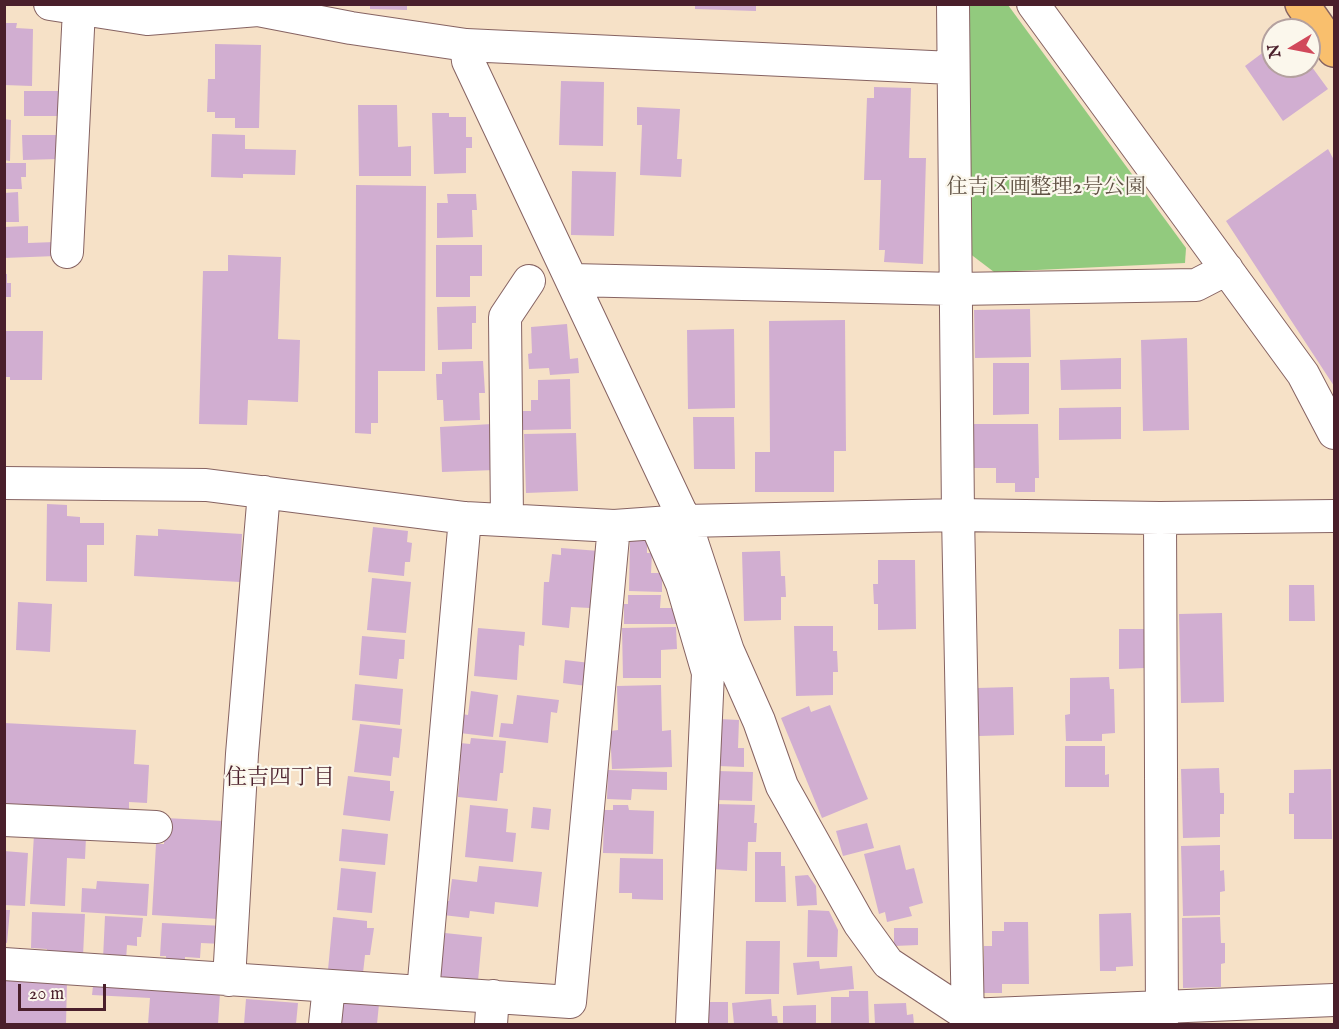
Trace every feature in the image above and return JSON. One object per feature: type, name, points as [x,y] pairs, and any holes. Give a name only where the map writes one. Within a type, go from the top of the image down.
[{"type":"highway","points":[[1302,4],[1335,50]]},
{"type":"street","points":[[953,4],[958,515],[968,1020]]},
{"type":"street","points":[[1034,4],[1303,374],[1335,433]]},
{"type":"street","points":[[67,252],[64,7],[147,19],[232,8],[258,10],[351,28],[466,45],[952,68]]},
{"type":"street","points":[[466,45],[468,61],[572,280],[670,523],[759,721],[782,786],[859,923],[888,963],[968,1020],[1162,1016],[1335,1000]]},
{"type":"street","points":[[572,280],[956,289],[1196,285],[1227,269]]},
{"type":"street","points":[[507,520],[504,317],[529,281]]},
{"type":"street","points":[[4,483],[206,484],[465,518],[614,526],[958,515],[1160,518],[1335,516]]},
{"type":"street","points":[[229,980],[242,754],[264,492]]},
{"type":"street","points":[[423,992],[465,518]]},
{"type":"street","points":[[1160,518],[1162,1016]]},
{"type":"street","points":[[670,523],[682,584],[708,674],[692,1024]]},
{"type":"street","points":[[4,964],[423,992],[492,1010],[570,1002],[614,526]]},
{"type":"street","points":[[4,820],[156,827]]},
{"type":"street","points":[[326,1024],[329,986]]},
{"type":"green space","name":"住吉区画整理2号公園","points":[[967,5],[1008,5],[1186,248],[1185,263],[994,272],[969,253]]},
{"type":"building","points":[[370,4],[407,4],[407,10],[370,9]]},
{"type":"building","points":[[695,4],[756,4],[756,11],[695,9]]},
{"type":"building","points":[[4,23],[17,23],[16,28],[33,29],[32,86],[4,85]]},
{"type":"building","points":[[215,44],[261,45],[259,128],[235,128],[235,118],[215,118],[215,112],[207,112],[208,79],[215,79]]},
{"type":"building","points":[[1261,54],[1261,78],[1320,78],[1328,89],[1283,121],[1245,66]]},
{"type":"building","points":[[561,81],[604,82],[603,146],[559,145]]},
{"type":"building","points":[[874,87],[911,88],[909,158],[926,158],[923,264],[884,262],[885,250],[879,250],[881,180],[864,180],[867,98],[874,98]]},
{"type":"building","points":[[24,91],[59,91],[58,116],[24,116]]},
{"type":"building","points":[[358,105],[397,105],[398,147],[411,146],[411,176],[359,176]]},
{"type":"building","points":[[637,107],[680,109],[677,159],[682,159],[681,177],[640,175],[642,125],[637,125]]},
{"type":"building","points":[[432,113],[449,113],[449,117],[466,117],[466,137],[472,137],[472,148],[466,148],[466,173],[434,174]]},
{"type":"building","points":[[4,119],[11,120],[10,161],[4,160]]},
{"type":"building","points":[[212,134],[245,135],[245,149],[296,150],[295,175],[243,174],[243,178],[211,177]]},
{"type":"building","points":[[22,135],[58,135],[58,159],[23,160]]},
{"type":"building","points":[[1328,149],[1334,160],[1334,386],[1226,221]]},
{"type":"building","points":[[4,163],[26,163],[26,177],[21,177],[22,189],[4,189]]},
{"type":"building","points":[[572,171],[616,172],[614,236],[571,235]]},
{"type":"building","points":[[356,185],[426,186],[425,371],[378,371],[378,423],[371,423],[371,434],[355,433]]},
{"type":"building","points":[[18,192],[19,222],[4,222],[4,193]]},
{"type":"building","points":[[447,194],[476,194],[477,210],[472,210],[473,237],[437,238],[437,203],[448,203]]},
{"type":"building","points":[[28,226],[28,243],[55,242],[56,256],[4,258],[4,227]]},
{"type":"building","points":[[436,245],[482,245],[482,276],[470,276],[470,297],[436,297]]},
{"type":"building","points":[[228,255],[281,257],[278,339],[300,340],[298,402],[248,400],[247,425],[199,424],[203,271],[228,271]]},
{"type":"building","points":[[4,274],[7,274],[7,283],[11,283],[11,297],[4,297]]},
{"type":"building","points":[[476,306],[476,323],[472,323],[472,349],[438,350],[437,307]]},
{"type":"building","points":[[1030,309],[1031,357],[975,358],[974,310]]},
{"type":"building","points":[[845,320],[846,451],[834,451],[834,492],[755,492],[755,452],[770,452],[769,321]]},
{"type":"building","points":[[567,324],[570,359],[578,358],[579,373],[550,375],[549,368],[529,369],[528,354],[532,353],[531,327]]},
{"type":"building","points":[[734,329],[735,408],[688,409],[687,330]]},
{"type":"building","points":[[4,331],[43,331],[42,380],[10,380],[10,377],[4,377]]},
{"type":"building","points":[[1187,338],[1189,430],[1143,431],[1141,340]]},
{"type":"building","points":[[1121,358],[1121,389],[1061,390],[1060,360]]},
{"type":"building","points":[[483,361],[485,393],[479,393],[480,420],[444,421],[443,400],[437,400],[436,374],[442,374],[442,362]]},
{"type":"building","points":[[993,363],[1029,363],[1029,414],[993,415]]},
{"type":"building","points":[[570,379],[571,429],[522,430],[522,411],[531,411],[531,400],[538,400],[538,380]]},
{"type":"building","points":[[1121,407],[1121,439],[1059,440],[1059,408]]},
{"type":"building","points":[[693,417],[734,417],[735,469],[694,469]]},
{"type":"building","points":[[492,424],[495,470],[442,472],[440,427]]},
{"type":"building","points":[[973,424],[1038,424],[1039,478],[1035,478],[1035,492],[1015,492],[1015,483],[996,483],[996,468],[974,468]]},
{"type":"building","points":[[576,433],[578,491],[526,493],[524,434]]},
{"type":"building","points":[[47,504],[67,505],[67,516],[80,517],[80,523],[104,523],[104,545],[87,545],[87,582],[46,581]]},
{"type":"building","points":[[373,527],[408,531],[407,542],[412,543],[410,562],[405,562],[404,576],[368,572]]},
{"type":"building","points":[[158,529],[242,534],[240,582],[134,576],[136,535],[158,536]]},
{"type":"building","points":[[630,540],[647,540],[647,553],[652,553],[651,573],[662,573],[662,592],[629,591]]},
{"type":"building","points":[[561,548],[599,551],[597,580],[592,579],[590,608],[571,607],[569,628],[542,625],[544,582],[549,582],[552,554],[561,555]]},
{"type":"building","points":[[780,551],[781,576],[785,576],[786,597],[781,597],[781,620],[744,621],[742,552]]},
{"type":"building","points":[[878,560],[915,560],[916,629],[878,630],[878,604],[874,604],[873,584],[878,584]]},
{"type":"building","points":[[372,578],[411,582],[406,633],[367,630]]},
{"type":"building","points":[[1289,585],[1314,585],[1315,621],[1289,621]]},
{"type":"building","points":[[628,595],[661,595],[660,608],[675,608],[676,624],[624,624],[624,604],[628,604]]},
{"type":"building","points":[[18,602],[52,604],[50,652],[16,650]]},
{"type":"building","points":[[1222,613],[1224,702],[1181,703],[1179,614]]},
{"type":"building","points":[[794,626],[833,626],[833,651],[837,651],[838,672],[833,672],[833,695],[796,696]]},
{"type":"building","points":[[676,627],[677,649],[661,650],[661,678],[623,678],[622,628]]},
{"type":"building","points":[[478,628],[525,632],[524,646],[519,645],[517,680],[474,676]]},
{"type":"building","points":[[1119,629],[1144,629],[1145,668],[1119,669]]},
{"type":"building","points":[[362,636],[405,640],[404,659],[399,659],[397,679],[359,675]]},
{"type":"building","points":[[565,660],[590,663],[587,686],[563,683]]},
{"type":"building","points":[[1109,677],[1110,689],[1114,689],[1115,733],[1102,734],[1102,741],[1066,741],[1065,715],[1070,714],[1070,678]]},
{"type":"building","points":[[355,684],[403,689],[400,725],[352,720]]},
{"type":"building","points":[[661,685],[662,731],[671,730],[672,767],[612,769],[610,731],[618,730],[617,686]]},
{"type":"building","points":[[1013,687],[1014,735],[979,736],[977,688]]},
{"type":"building","points":[[471,691],[498,695],[493,737],[460,733],[462,714],[468,715]]},
{"type":"building","points":[[517,695],[559,700],[557,713],[551,712],[548,743],[499,737],[501,723],[513,724]]},
{"type":"building","points":[[830,705],[868,799],[822,818],[781,718],[809,706],[811,712]]},
{"type":"building","points":[[719,719],[739,720],[738,748],[744,748],[744,767],[718,766]]},
{"type":"building","points":[[4,723],[136,730],[134,764],[149,765],[147,803],[129,802],[129,811],[4,804]]},
{"type":"building","points":[[360,724],[402,729],[399,758],[393,757],[391,776],[354,772]]},
{"type":"building","points":[[471,738],[506,741],[497,801],[458,797],[460,771],[457,771],[460,743],[470,744]]},
{"type":"building","points":[[1065,746],[1105,746],[1105,775],[1109,774],[1109,787],[1065,787]]},
{"type":"building","points":[[1219,768],[1220,793],[1224,793],[1224,814],[1220,814],[1220,837],[1183,838],[1181,769]]},
{"type":"building","points":[[1331,769],[1332,839],[1294,839],[1294,814],[1289,814],[1289,793],[1294,793],[1294,770]]},
{"type":"building","points":[[608,770],[667,772],[667,790],[632,789],[631,800],[607,799]]},
{"type":"building","points":[[718,771],[753,772],[752,801],[717,800]]},
{"type":"building","points":[[348,776],[390,781],[390,791],[394,791],[390,821],[343,815]]},
{"type":"building","points":[[715,804],[755,805],[756,842],[748,842],[747,871],[712,869]]},
{"type":"building","points":[[470,805],[508,809],[506,832],[516,833],[513,862],[465,857]]},
{"type":"building","points":[[613,805],[628,805],[629,810],[654,811],[653,854],[603,853],[604,810],[613,810]]},
{"type":"building","points":[[533,807],[551,809],[549,830],[531,828]]},
{"type":"building","points":[[165,818],[224,821],[218,919],[152,915],[156,844],[164,844]]},
{"type":"building","points":[[867,823],[874,848],[843,856],[836,831]]},
{"type":"building","points":[[342,829],[388,834],[385,865],[339,861]]},
{"type":"building","points":[[34,834],[86,837],[85,859],[67,858],[65,906],[30,904]]},
{"type":"building","points":[[900,845],[906,870],[914,868],[923,903],[909,907],[912,916],[887,922],[885,912],[879,914],[864,854]]},
{"type":"building","points":[[1220,845],[1220,871],[1224,870],[1225,891],[1220,892],[1220,915],[1183,916],[1181,846]]},
{"type":"building","points":[[4,851],[28,853],[25,906],[4,905]]},
{"type":"building","points":[[755,852],[781,852],[781,866],[785,866],[786,902],[755,902]]},
{"type":"building","points":[[620,858],[663,859],[663,900],[632,899],[632,893],[619,893]]},
{"type":"building","points":[[479,866],[542,872],[538,907],[495,902],[494,914],[470,911],[469,918],[443,915],[445,901],[449,901],[452,879],[477,882]]},
{"type":"building","points":[[341,868],[376,872],[372,913],[337,910]]},
{"type":"building","points":[[808,875],[816,886],[817,905],[797,906],[795,876]]},
{"type":"building","points":[[97,881],[149,884],[147,916],[81,912],[82,888],[96,889]]},
{"type":"building","points":[[4,910],[10,910],[7,943],[4,942]]},
{"type":"building","points":[[808,910],[829,911],[838,930],[837,957],[807,957]]},
{"type":"building","points":[[32,912],[85,914],[83,956],[47,955],[47,949],[31,948]]},
{"type":"building","points":[[1131,913],[1133,966],[1116,967],[1116,971],[1100,971],[1099,914]]},
{"type":"building","points":[[105,916],[143,918],[141,937],[137,937],[137,946],[127,945],[126,960],[103,959]]},
{"type":"building","points":[[333,917],[367,921],[367,928],[374,928],[370,955],[365,955],[363,973],[328,970]]},
{"type":"building","points":[[1220,917],[1221,943],[1225,943],[1225,963],[1221,964],[1221,987],[1183,988],[1182,918]]},
{"type":"building","points":[[1004,922],[1028,922],[1029,984],[1002,984],[1002,993],[984,993],[984,946],[992,946],[992,931],[1004,931]]},
{"type":"building","points":[[162,923],[224,926],[223,944],[201,943],[200,958],[185,957],[185,964],[166,963],[166,956],[160,956]]},
{"type":"building","points":[[894,928],[918,928],[918,945],[894,946]]},
{"type":"building","points":[[445,933],[482,937],[478,981],[440,977]]},
{"type":"building","points":[[746,941],[780,941],[779,994],[745,994]]},
{"type":"building","points":[[819,961],[820,969],[852,966],[854,989],[797,995],[793,963]]},
{"type":"building","points":[[4,979],[67,981],[66,1024],[4,1024]]},
{"type":"building","points":[[93,986],[220,993],[218,1024],[148,1024],[150,998],[92,995]]},
{"type":"building","points":[[849,991],[868,991],[869,1024],[831,1024],[831,997],[849,997]]},
{"type":"building","points":[[246,999],[298,1003],[296,1024],[244,1024]]},
{"type":"building","points":[[771,999],[772,1016],[777,1016],[778,1024],[734,1024],[732,1003]]},
{"type":"building","points":[[342,1001],[379,1004],[377,1024],[340,1024]]},
{"type":"building","points":[[705,1002],[728,1002],[728,1024],[705,1024]]},
{"type":"building","points":[[906,1003],[907,1015],[913,1014],[914,1024],[875,1024],[874,1004]]},
{"type":"building","points":[[816,1005],[816,1024],[783,1024],[783,1006]]},
{"type":"district","name":"住吉四丁目","points":[[280,779]]}]
